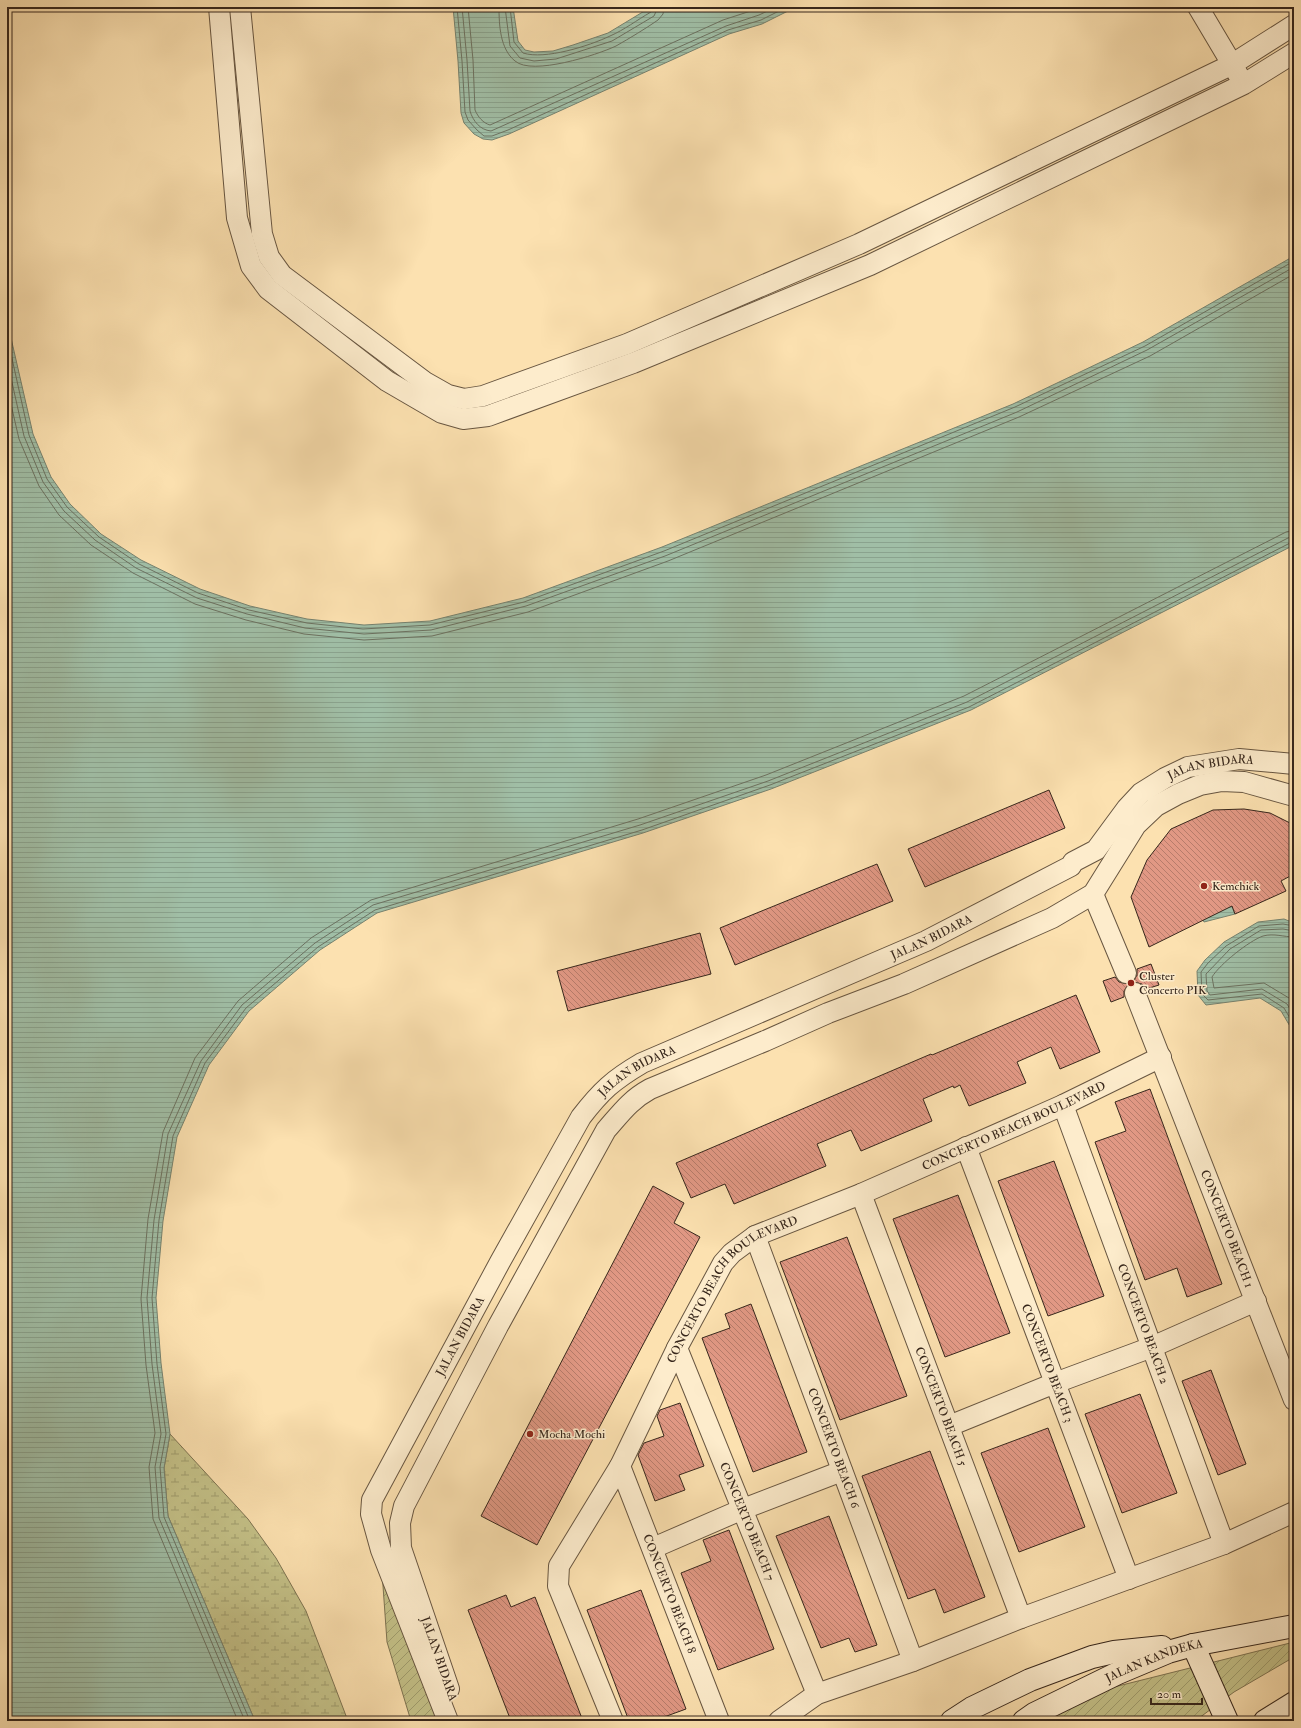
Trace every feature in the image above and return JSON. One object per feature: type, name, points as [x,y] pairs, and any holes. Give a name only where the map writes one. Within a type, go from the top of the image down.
[{"type":"main road","name":"JALAN KANDEKA","points":[[1024,1721],[1034,1714],[1118,1673],[1168,1652],[1294,1626]]},
{"type":"main road","points":[[952,1721],[972,1708],[1030,1680],[1092,1657],[1114,1652],[1203,1644],[1227,1721]]},
{"type":"main road","points":[[1265,1721],[1294,1703]]},
{"type":"street","points":[[218,7],[238,218],[251,266],[268,289],[387,381],[442,413],[463,418],[488,416],[634,362],[870,265],[1244,84],[1294,53]]},
{"type":"street","points":[[240,7],[262,234],[269,257],[282,275],[425,382],[448,394],[464,398],[483,396],[627,344],[859,244],[1231,65],[1294,25]]},
{"type":"street","points":[[1198,7],[1231,65],[1244,84]]},
{"type":"street","name":"JALAN BIDARA","points":[[448,1721],[381,1550],[371,1514],[372,1500],[500,1262],[581,1117],[598,1096],[619,1076],[642,1063],[926,941],[1071,866],[1073,862],[1096,850],[1127,808],[1141,793],[1188,767],[1239,759],[1294,764]]},
{"type":"street","name":"JALAN BIDARA","points":[[461,1721],[400,1548],[400,1523],[404,1506],[498,1326],[606,1130],[635,1097],[650,1089],[828,1013],[904,984],[1052,918],[1093,894],[1136,825],[1156,806],[1178,794],[1200,785],[1222,781],[1244,782],[1294,796]]},
{"type":"street","points":[[1093,894],[1126,973]]},
{"type":"street","points":[[819,988],[828,1013]]},
{"type":"street","name":"CONCERTO BEACH 1","points":[[1135,993],[1294,1400]]},
{"type":"street","name":"CONCERTO BEACH BOULEVARD","points":[[613,1721],[558,1586],[559,1566],[620,1466],[678,1348],[723,1263],[732,1253],[755,1236],[861,1194],[1063,1105],[1161,1057]]},
{"type":"street","points":[[619,1076],[635,1097]]},
{"type":"street","name":"CONCERTO BEACH 2","points":[[1063,1105],[1224,1544]]},
{"type":"street","name":"CONCERTO BEACH 3","points":[[966,1147],[1129,1579]]},
{"type":"street","name":"CONCERTO BEACH 5","points":[[861,1194],[1021,1618]]},
{"type":"street","name":"CONCERTO BEACH 6","points":[[755,1236],[912,1661]]},
{"type":"street","points":[[949,1426],[1055,1383],[1152,1347],[1256,1301]]},
{"type":"street","name":"CONCERTO BEACH 7","points":[[678,1348],[817,1694]]},
{"type":"street","name":"CONCERTO BEACH 8","points":[[620,1466],[719,1721]]},
{"type":"street","points":[[653,1548],[742,1509],[842,1471]]},
{"type":"street","points":[[372,1500],[404,1506]]},
{"type":"street","points":[[779,1721],[817,1694],[912,1661],[1021,1618],[1224,1544],[1294,1512]]},
{"type":"green space","points":[[170,1434],[248,1519],[276,1558],[306,1611],[348,1721],[255,1721],[168,1516],[164,1468]]},
{"type":"green space","points":[[382,1572],[437,1721],[411,1721],[387,1642]]},
{"type":"green space","points":[[1294,1642],[1294,1657],[1234,1692],[1195,1721],[1040,1721],[1114,1687]]},
{"type":"water","points":[[453,7],[513,7],[518,41],[525,50],[534,52],[553,51],[608,33],[651,7],[796,7],[762,24],[729,34],[509,134],[492,140],[483,139],[474,134],[464,123],[461,113]]},
{"type":"water","points":[[1294,256],[1294,545],[971,710],[771,789],[643,833],[377,913],[320,950],[249,1011],[209,1065],[177,1137],[163,1221],[156,1298],[161,1363],[170,1434],[164,1468],[168,1516],[255,1721],[7,1721],[7,305],[11,338],[33,434],[51,477],[70,504],[101,534],[141,560],[200,589],[250,606],[307,619],[364,625],[430,621],[523,598],[662,547],[1013,404],[1143,342]]},
{"type":"water","points":[[1222,882],[1235,914],[1204,922],[1193,897]]},
{"type":"water","points":[[1284,919],[1294,923],[1294,1033],[1281,1011],[1260,998],[1206,1005],[1198,995],[1197,971],[1205,960],[1224,942],[1258,922]]},
{"type":"building","points":[[1049,790],[1065,828],[925,887],[908,849]]},
{"type":"building","name":"Kemchick","points":[[1244,809],[1270,813],[1294,825],[1294,874],[1281,881],[1286,891],[1235,914],[1232,906],[1149,947],[1131,897],[1147,860],[1171,829],[1213,810]]},
{"type":"building","points":[[877,864],[893,901],[735,965],[720,928]]},
{"type":"building","points":[[700,933],[711,974],[568,1011],[557,971]]},
{"type":"building","points":[[1151,964],[1159,985],[1146,989],[1142,984],[1133,982],[1137,975],[1137,969]]},
{"type":"building","points":[[1115,977],[1119,982],[1129,984],[1124,991],[1124,997],[1111,1002],[1103,981]]},
{"type":"building","points":[[1076,995],[1100,1052],[1060,1069],[1051,1047],[1017,1062],[1026,1083],[969,1106],[960,1085],[954,1088],[953,1086],[923,1099],[932,1121],[861,1151],[851,1130],[817,1144],[826,1166],[734,1204],[725,1184],[691,1198],[676,1163],[931,1054],[932,1055]]},
{"type":"building","points":[[1150,1089],[1222,1284],[1187,1297],[1177,1268],[1145,1280],[1095,1142],[1126,1131],[1115,1102]]},
{"type":"building","points":[[1054,1161],[1104,1296],[1048,1316],[998,1181]]},
{"type":"building","points":[[653,1186],[684,1203],[674,1223],[700,1237],[537,1545],[481,1516]]},
{"type":"building","points":[[958,1195],[1010,1333],[945,1357],[893,1219]]},
{"type":"building","points":[[847,1237],[907,1396],[840,1420],[780,1262]]},
{"type":"building","points":[[751,1304],[807,1452],[753,1472],[702,1338],[730,1328],[725,1314]]},
{"type":"building","points":[[1211,1370],[1246,1464],[1218,1475],[1182,1381]]},
{"type":"building","points":[[1140,1394],[1177,1493],[1122,1513],[1085,1414]]},
{"type":"building","points":[[680,1403],[704,1466],[679,1475],[685,1490],[655,1501],[638,1455],[644,1443],[664,1436],[657,1416],[660,1410]]},
{"type":"building","points":[[1048,1428],[1085,1527],[1019,1552],[981,1453]]},
{"type":"building","points":[[930,1451],[985,1597],[944,1613],[935,1589],[908,1599],[862,1476]]},
{"type":"building","points":[[829,1516],[877,1645],[855,1652],[849,1638],[821,1648],[776,1536]]},
{"type":"building","points":[[729,1530],[774,1649],[718,1670],[681,1573],[711,1561],[703,1540]]},
{"type":"building","points":[[641,1590],[686,1709],[653,1721],[629,1721],[587,1610]]},
{"type":"building","points":[[506,1595],[511,1607],[535,1597],[583,1721],[511,1721],[468,1610]]},
{"type":"place","name":"Kemchick","points":[[1204,886]]},
{"type":"place","name":"Cluster Concerto PIK","points":[[1131,983]]},
{"type":"place","name":"Mocha Mochi","points":[[530,1434]]}]
